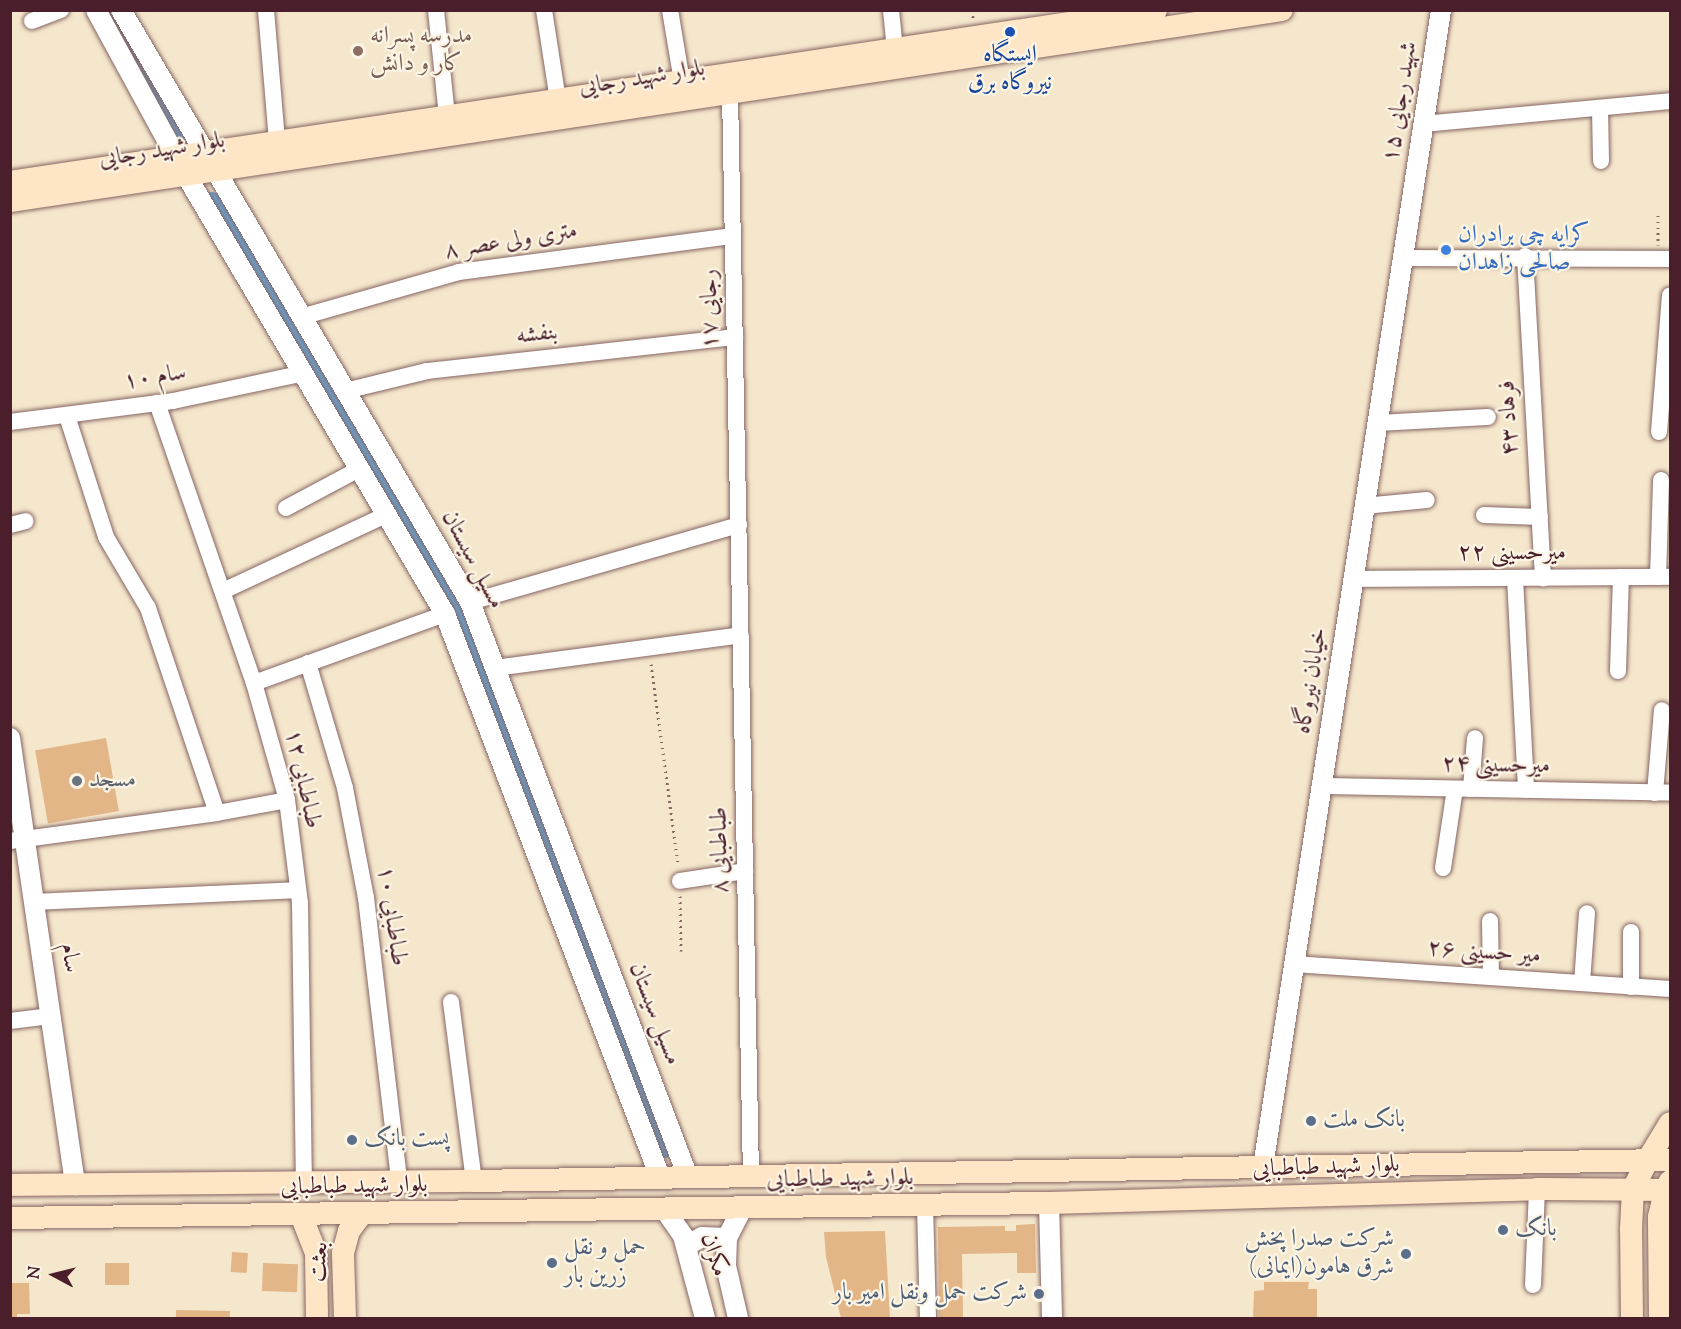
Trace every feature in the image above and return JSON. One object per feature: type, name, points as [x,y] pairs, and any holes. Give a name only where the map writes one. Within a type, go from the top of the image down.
[{"type":"main road","name":"بلوار شهید رجایی","points":[[10,182],[181,166],[730,93],[896,59],[1086,16],[1156,10]]},
{"type":"main road","name":"بلوار شهید رجایی","points":[[209,162],[277,142],[682,82],[896,59],[1282,10]]},
{"type":"main road","name":"بلوار شهید رجایی","points":[[10,201],[181,166]]},
{"type":"main road","points":[[1632,1318],[1633,1189],[1647,1161],[1671,1123]]},
{"type":"main road","name":"بلوار شهید طباطبایی","points":[[10,1185],[474,1181],[1671,1160]]},
{"type":"main road","points":[[474,1181],[477,1213]]},
{"type":"main road","name":"بلوار شهید طباطبایی","points":[[10,1218],[742,1209],[1669,1187]]},
{"type":"main road","points":[[1660,1318],[1659,1217],[1669,1187]]},
{"type":"main road","name":"بعثت","points":[[301,1215],[316,1253],[317,1318]]},
{"type":"main road","name":"بعثت","points":[[345,1318],[344,1253],[349,1231],[362,1215]]},
{"type":"main road","points":[[316,1253],[344,1253]]},
{"type":"street","points":[[32,21],[61,10]]},
{"type":"street","name":"مسیل سیستان","points":[[96,10],[181,166],[446,614],[660,1177]]},
{"type":"street","name":"مسیل سیستان","points":[[121,10],[470,602],[688,1177]]},
{"type":"street","points":[[266,10],[277,142]]},
{"type":"street","points":[[436,10],[447,117]]},
{"type":"street","points":[[544,10],[558,100]]},
{"type":"street","points":[[670,10],[682,82]]},
{"type":"street","points":[[891,10],[896,59]]},
{"type":"street","name":"شهید رجایی ۱۵","points":[[1411,202],[1441,10]]},
{"type":"street","name":"رجایی ۱۷","points":[[730,93],[739,525]]},
{"type":"street","points":[[1423,124],[1671,101]]},
{"type":"street","points":[[1600,108],[1601,161]]},
{"type":"street","name":"خیابان نیروگاه","points":[[1263,1167],[1411,202]]},
{"type":"street","name":"۸ متری ولی عصر","points":[[301,317],[459,272],[733,236]]},
{"type":"street","points":[[1402,258],[1525,256],[1665,259]]},
{"type":"street","name":"فرهاد ۴۳","points":[[1525,256],[1543,578]]},
{"type":"street","points":[[1659,432],[1671,295]]},
{"type":"street","name":"بنفشه","points":[[345,391],[427,371],[735,337]]},
{"type":"street","name":"سام ۱۰","points":[[10,422],[157,403],[305,373]]},
{"type":"street","name":"طباطبایی ۱۲","points":[[157,403],[254,682],[287,801],[298,890],[304,1182]]},
{"type":"street","points":[[66,416],[106,537],[148,608],[217,813]]},
{"type":"street","points":[[1377,423],[1488,417]]},
{"type":"street","points":[[286,508],[361,468]]},
{"type":"street","points":[[1661,480],[1664,577]]},
{"type":"street","points":[[1364,506],[1427,500]]},
{"type":"street","points":[[223,591],[388,514]]},
{"type":"street","points":[[1484,515],[1540,517]]},
{"type":"street","points":[[470,602],[739,525]]},
{"type":"street","name":"طباطبایی ۸","points":[[739,525],[751,1175]]},
{"type":"street","points":[[1618,671],[1621,577]]},
{"type":"street","name":"میرحسینی ۲۲","points":[[1353,579],[1664,577]]},
{"type":"street","points":[[1515,578],[1527,790]]},
{"type":"street","points":[[254,682],[446,614]]},
{"type":"street","points":[[495,668],[741,635]]},
{"type":"street","name":"طباطبایی ۱۰","points":[[308,663],[345,788],[366,898],[399,1181]]},
{"type":"street","points":[[1662,710],[1663,793]]},
{"type":"street","name":"سام","points":[[10,738],[18,840],[35,902],[75,1185]]},
{"type":"street","points":[[1443,868],[1475,738]]},
{"type":"street","name":"میرحسینی ۲۴","points":[[1321,786],[1663,793]]},
{"type":"street","points":[[18,840],[217,813],[287,801]]},
{"type":"street","points":[[680,881],[745,871]]},
{"type":"street","points":[[35,902],[298,890]]},
{"type":"street","points":[[1582,983],[1587,913]]},
{"type":"street","points":[[1490,921],[1491,977]]},
{"type":"street","points":[[1631,932],[1631,987]]},
{"type":"street","name":"میر حسینی ۲۶","points":[[1294,964],[1671,989]]},
{"type":"street","points":[[452,1002],[474,1181]]},
{"type":"street","points":[[10,1021],[51,1016]]},
{"type":"street","points":[[1533,1285],[1537,1189]]},
{"type":"street","points":[[1049,1203],[1052,1318]]},
{"type":"street","points":[[925,1205],[928,1318]]},
{"type":"street","name":"مکران","points":[[738,1318],[726,1266],[727,1238],[742,1209]]},
{"type":"street","name":"مکران","points":[[665,1210],[683,1236],[705,1318]]},
{"type":"street","points":[[686,1246],[702,1237],[727,1238]]},
{"type":"path","points":[[1658,215],[1665,259]]},
{"type":"path","points":[[649,647],[680,881],[681,951]]},
{"type":"building","name":"مسجد","points":[[106,738],[119,811],[48,823],[35,751]]},
{"type":"building","points":[[1035,1224],[1036,1273],[1017,1273],[1017,1253],[962,1254],[963,1318],[939,1318],[938,1227],[1005,1226],[1005,1231],[1016,1231],[1016,1225]]},
{"type":"building","points":[[885,1231],[890,1318],[841,1318],[826,1257],[824,1232]]},
{"type":"building","points":[[232,1252],[248,1253],[247,1273],[231,1272]]},
{"type":"building","points":[[105,1263],[129,1263],[129,1285],[105,1285]]},
{"type":"building","points":[[263,1263],[298,1264],[297,1292],[262,1291]]},
{"type":"building","points":[[1264,1282],[1309,1282],[1308,1289],[1317,1289],[1317,1318],[1253,1318],[1254,1291],[1264,1290]]},
{"type":"building","points":[[10,1283],[29,1283],[30,1314],[17,1314],[17,1318],[10,1318]]},
{"type":"building","points":[[176,1310],[230,1311],[230,1318],[176,1318]]},
{"type":"waterway","name":"مسیل سیستان","points":[[109,10],[182,142]]},
{"type":"waterway","points":[[212,200],[432,558],[459,607],[666,1150]]},
{"type":"place","name":"ایستگاه نیروگاه برق","points":[[1010,32]]},
{"type":"place","name":"مدرسه پسرانه کار و دانش","points":[[358,51]]},
{"type":"place","name":"کرایه چی برادران صالحی زاهدان","points":[[1446,250]]},
{"type":"place","name":"مسجد","points":[[77,781]]},
{"type":"place","name":"بانک ملت","points":[[1311,1121]]},
{"type":"place","name":"پست بانک","points":[[352,1140]]},
{"type":"place","name":"بانک","points":[[1503,1230]]},
{"type":"place","name":"شرکت صدرا پخش شرق هامون(ایمانی)","points":[[1406,1254]]},
{"type":"place","name":"حمل و نقل زرین بار","points":[[552,1263]]},
{"type":"place","name":"شرکت حمل ونقل امیر بار","points":[[1039,1294]]}]
